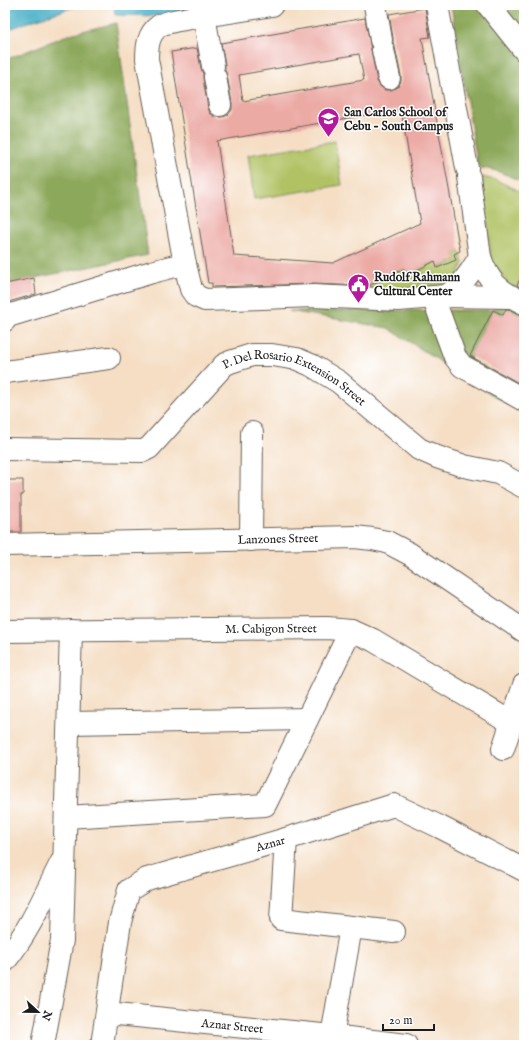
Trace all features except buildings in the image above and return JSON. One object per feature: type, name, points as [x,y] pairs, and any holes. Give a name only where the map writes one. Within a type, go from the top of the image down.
[{"type":"street","points":[[272,5],[175,21],[160,25],[150,37],[147,49],[147,59],[178,266],[196,296],[205,300],[313,296],[399,300],[440,297],[518,300]]},
{"type":"street","points":[[375,5],[388,78]]},
{"type":"street","points":[[437,5],[468,173],[480,257],[492,282],[498,288],[518,300]]},
{"type":"street","points":[[488,5],[524,50]]},
{"type":"street","points":[[204,16],[220,105]]},
{"type":"street","points":[[440,297],[459,287],[480,257]]},
{"type":"street","points":[[6,317],[178,266]]},
{"type":"street","points":[[440,297],[455,357],[462,366],[524,400]]},
{"type":"street","name":"P. Del Rosario Extension Street","points":[[5,449],[143,451],[148,448],[224,365],[252,355],[272,356],[297,359],[311,365],[339,382],[419,449],[464,466],[498,473],[524,487]]},
{"type":"street","points":[[5,372],[109,358]]},
{"type":"street","points":[[251,540],[252,433]]},
{"type":"street","name":"Lanzones Street","points":[[5,545],[355,537],[372,539],[387,542],[410,554],[524,631]]},
{"type":"street","name":"M. Cabigon Street","points":[[5,630],[327,628],[350,630],[373,640],[512,723]]},
{"type":"street","points":[[43,1045],[62,940],[71,630]]},
{"type":"street","points":[[66,817],[265,805],[350,630]]},
{"type":"street","points":[[503,749],[524,685]]},
{"type":"street","points":[[68,723],[307,719]]},
{"type":"street","name":"Aznar","points":[[102,1045],[120,922],[129,890],[147,879],[286,839],[394,805],[524,870]]},
{"type":"street","points":[[286,839],[281,920],[394,932]]},
{"type":"street","points":[[5,960],[16,947],[30,924],[64,856]]},
{"type":"street","points":[[332,1036],[351,928]]},
{"type":"street","name":"Aznar Street","points":[[107,1013],[406,1045]]},
{"type":"green space","points":[[451,5],[523,5],[524,183],[496,171],[478,168]]},
{"type":"green space","points":[[116,23],[148,255],[5,284],[5,60],[70,34]]},
{"type":"green space","points":[[335,141],[342,185],[254,199],[248,155]]},
{"type":"green space","points":[[482,177],[496,180],[524,193],[524,271],[514,292],[491,261]]},
{"type":"green space","points":[[460,251],[463,263],[456,280],[436,289],[362,289],[404,269],[408,275],[435,261],[438,268],[456,260],[454,254]]},
{"type":"green space","points":[[496,302],[524,309],[524,325],[493,310]]},
{"type":"green space","points":[[493,310],[469,360],[524,387],[524,415],[388,328],[289,311]]},
{"type":"water","points":[[6,5],[80,5],[5,31]]},
{"type":"water","points":[[114,5],[195,5],[192,8],[163,16],[115,15]]},
{"type":"place","name":"San Carlos School of Cebu - South Campus","points":[[328,138]]},
{"type":"place","name":"Rudolf Rahmann Cultural Center","points":[[358,304]]}]
